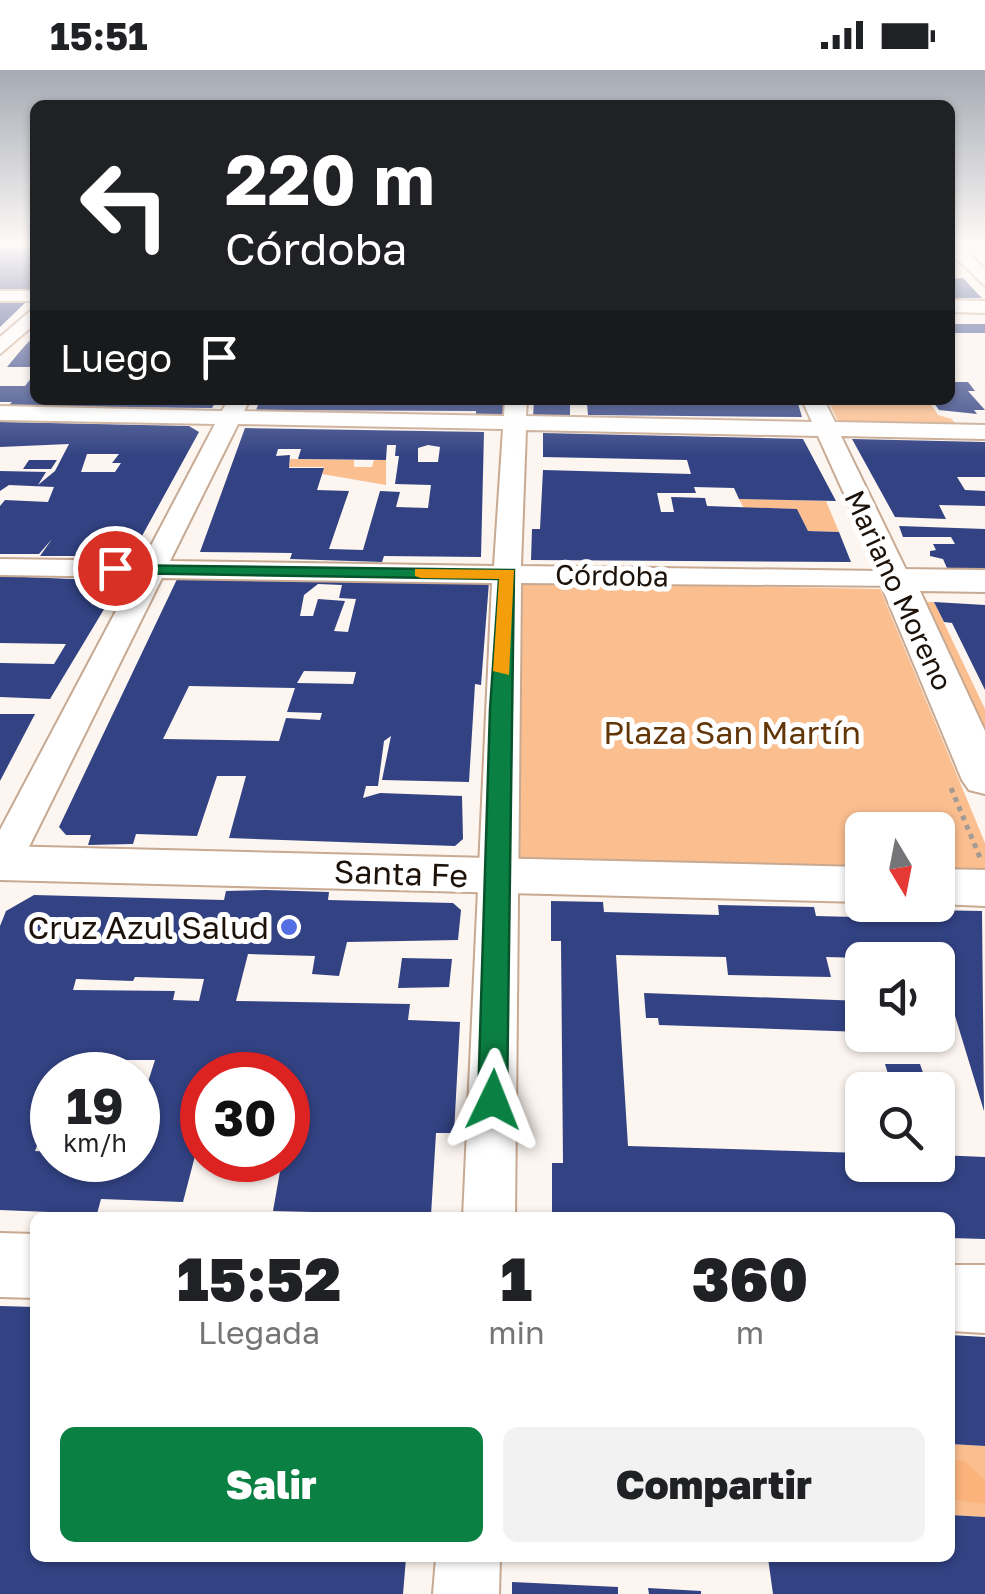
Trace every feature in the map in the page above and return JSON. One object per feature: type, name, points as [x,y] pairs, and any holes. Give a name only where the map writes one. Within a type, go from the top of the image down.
[{"type":"main road","name":"Córdoba","points":[[897,580],[985,581]]},
{"type":"main road","name":"Mariano Moreno","points":[[897,580],[985,780]]},
{"type":"main road","name":"Santa Fe","points":[[1,864],[845,885]]},
{"type":"main road","points":[[955,887],[985,888]]},
{"type":"main road","points":[[0,1265],[30,1266]]},
{"type":"main road","points":[[955,1298],[985,1299]]},
{"type":"street","points":[[0,348],[30,317]]},
{"type":"street","name":"Mariano Moreno","points":[[815,405],[897,580]]},
{"type":"street","points":[[0,413],[234,409],[516,411],[824,428],[985,432]]},
{"type":"street","points":[[1,864],[234,409]]},
{"type":"street","points":[[489,1212],[500,876],[500,709],[516,411]]},
{"type":"street","name":"Córdoba","points":[[0,566],[897,580]]},
{"type":"street","points":[[466,1594],[468,1562]]},
{"type":"green space","points":[[830,405],[931,405],[938,415],[952,419],[958,428],[840,426]]},
{"type":"green space","points":[[290,459],[354,460],[354,467],[372,467],[374,460],[386,460],[386,485],[322,474],[324,467],[289,467]]},
{"type":"green space","points":[[739,499],[826,501],[839,532],[808,531],[797,509],[744,508]]},
{"type":"green space","name":"Plaza San Martín","points":[[522,582],[880,589],[985,843],[985,886],[955,885],[955,812],[845,812],[845,881],[533,872],[513,858]]},
{"type":"green space","points":[[921,602],[934,602],[985,709],[985,740]]},
{"type":"green space","points":[[955,1444],[985,1446],[985,1517],[955,1515]]},
{"type":"shaded area","points":[[955,1460],[964,1461],[985,1480],[985,1504],[955,1500]]},
{"type":"building","points":[[0,315],[12,315],[0,327]]},
{"type":"building","points":[[955,324],[985,324],[985,333],[955,333]]},
{"type":"building","points":[[30,340],[30,367],[7,367]]},
{"type":"building","points":[[30,380],[30,405],[214,405],[8,406],[12,402],[0,402],[0,386],[25,386]]},
{"type":"building","points":[[955,382],[968,382],[975,391],[968,391],[985,410],[974,410],[977,414],[939,410],[935,405],[955,405]]},
{"type":"building","points":[[258,405],[509,405],[505,417],[476,416],[476,411],[256,410]]},
{"type":"building","points":[[534,405],[570,405],[570,418],[533,417]]},
{"type":"building","points":[[587,405],[798,405],[802,417],[588,415]]},
{"type":"building","points":[[0,422],[189,426],[199,432],[131,556],[40,556],[52,539],[39,554],[0,554],[0,506],[5,500],[48,502],[54,487],[9,485],[0,491],[0,471],[46,472],[38,485],[55,471],[69,444],[0,447]],"holes":[[[87,454],[119,454],[112,463],[121,463],[115,472],[81,472]]]},
{"type":"building","points":[[245,428],[484,432],[481,557],[384,556],[382,562],[290,559],[292,553],[200,552]],"holes":[[[387,445],[396,445],[395,456],[399,456],[395,484],[431,485],[428,508],[396,507],[400,492],[380,491],[363,550],[329,549],[349,491],[317,490],[324,468],[289,468],[290,455],[276,456],[278,449],[301,449],[298,459],[386,460]],[[440,447],[438,462],[418,462],[418,448]]]},
{"type":"building","points":[[543,433],[803,439],[836,501],[739,499],[734,488],[694,487],[696,493],[657,493],[661,512],[674,512],[671,497],[705,498],[707,506],[797,509],[808,531],[839,532],[851,562],[531,560],[532,529],[540,529],[543,470],[691,474],[687,460],[543,457]]},
{"type":"building","points":[[852,439],[985,442],[985,477],[957,477],[965,490],[985,491],[985,506],[939,505],[946,519],[895,517]]},
{"type":"building","points":[[29,460],[57,460],[51,469],[23,469]]},
{"type":"building","points":[[899,526],[985,529],[985,572],[947,568],[943,559],[930,556],[930,551],[936,550],[933,544],[955,544],[951,537],[903,537]]},
{"type":"building","points":[[179,575],[489,582],[481,685],[475,684],[469,782],[382,780],[391,736],[384,741],[378,786],[366,786],[363,798],[380,793],[462,796],[463,839],[455,846],[229,838],[246,776],[217,776],[197,836],[136,834],[133,844],[88,845],[91,835],[66,835],[59,827]],"holes":[[[318,584],[342,585],[339,598],[356,599],[348,632],[334,631],[345,601],[318,599],[313,616],[300,616],[304,595]],[[304,671],[356,672],[353,684],[297,683]],[[189,686],[295,688],[287,712],[322,713],[320,720],[286,718],[279,741],[163,739]]]},
{"type":"building","points":[[0,576],[121,581],[50,699],[0,697],[0,663],[54,664],[66,644],[0,643]]},
{"type":"building","points":[[934,602],[985,605],[985,690],[952,623],[944,622]]},
{"type":"building","points":[[0,714],[35,714],[0,781]]},
{"type":"building","points":[[266,890],[329,892],[328,900],[453,903],[461,910],[458,940],[347,942],[339,976],[312,974],[315,956],[248,954],[236,1001],[410,1004],[408,1020],[460,1022],[454,1133],[436,1133],[431,1212],[273,1211],[278,1182],[310,1182],[310,1052],[180,1052],[180,1182],[188,1182],[183,1202],[101,1199],[98,1212],[0,1210],[0,926],[6,911],[34,895],[224,900],[226,891]],"holes":[[[76,979],[204,979],[199,1001],[173,1000],[175,991],[73,990]]]},
{"type":"building","points":[[551,901],[603,902],[604,912],[719,915],[718,905],[814,907],[816,916],[845,917],[845,922],[955,922],[955,910],[982,911],[984,1111],[955,1016],[955,942],[845,942],[845,958],[826,957],[831,977],[728,975],[726,957],[616,955],[628,1146],[845,1152],[845,1182],[955,1182],[955,1156],[985,1157],[985,1239],[955,1238],[955,1212],[552,1212],[552,1163],[563,1163],[561,941],[551,941]]},
{"type":"building","points":[[402,958],[452,959],[449,987],[398,988]]},
{"type":"building","points":[[644,993],[845,1000],[845,1031],[659,1025],[658,1018],[646,1018]]},
{"type":"building","points":[[885,1064],[920,1064],[923,1072],[887,1072]]},
{"type":"building","points":[[0,1306],[30,1307],[30,1562],[406,1562],[403,1594],[0,1594]]},
{"type":"building","points":[[955,1335],[985,1337],[985,1446],[955,1444]]},
{"type":"building","points":[[955,1515],[985,1517],[985,1594],[773,1594],[769,1562],[955,1562]]},
{"type":"building","points":[[512,1582],[618,1587],[618,1594],[512,1594]]},
{"type":"building","points":[[648,1588],[701,1591],[701,1594],[649,1594]]},
{"type":"slow traffic","points":[[421,573],[508,574],[502,671]]},
{"type":"place","name":"Cruz Azul Salud","points":[[289,927]]},
{"type":"route","points":[[115,568],[508,574],[500,709],[493,1100]]}]
